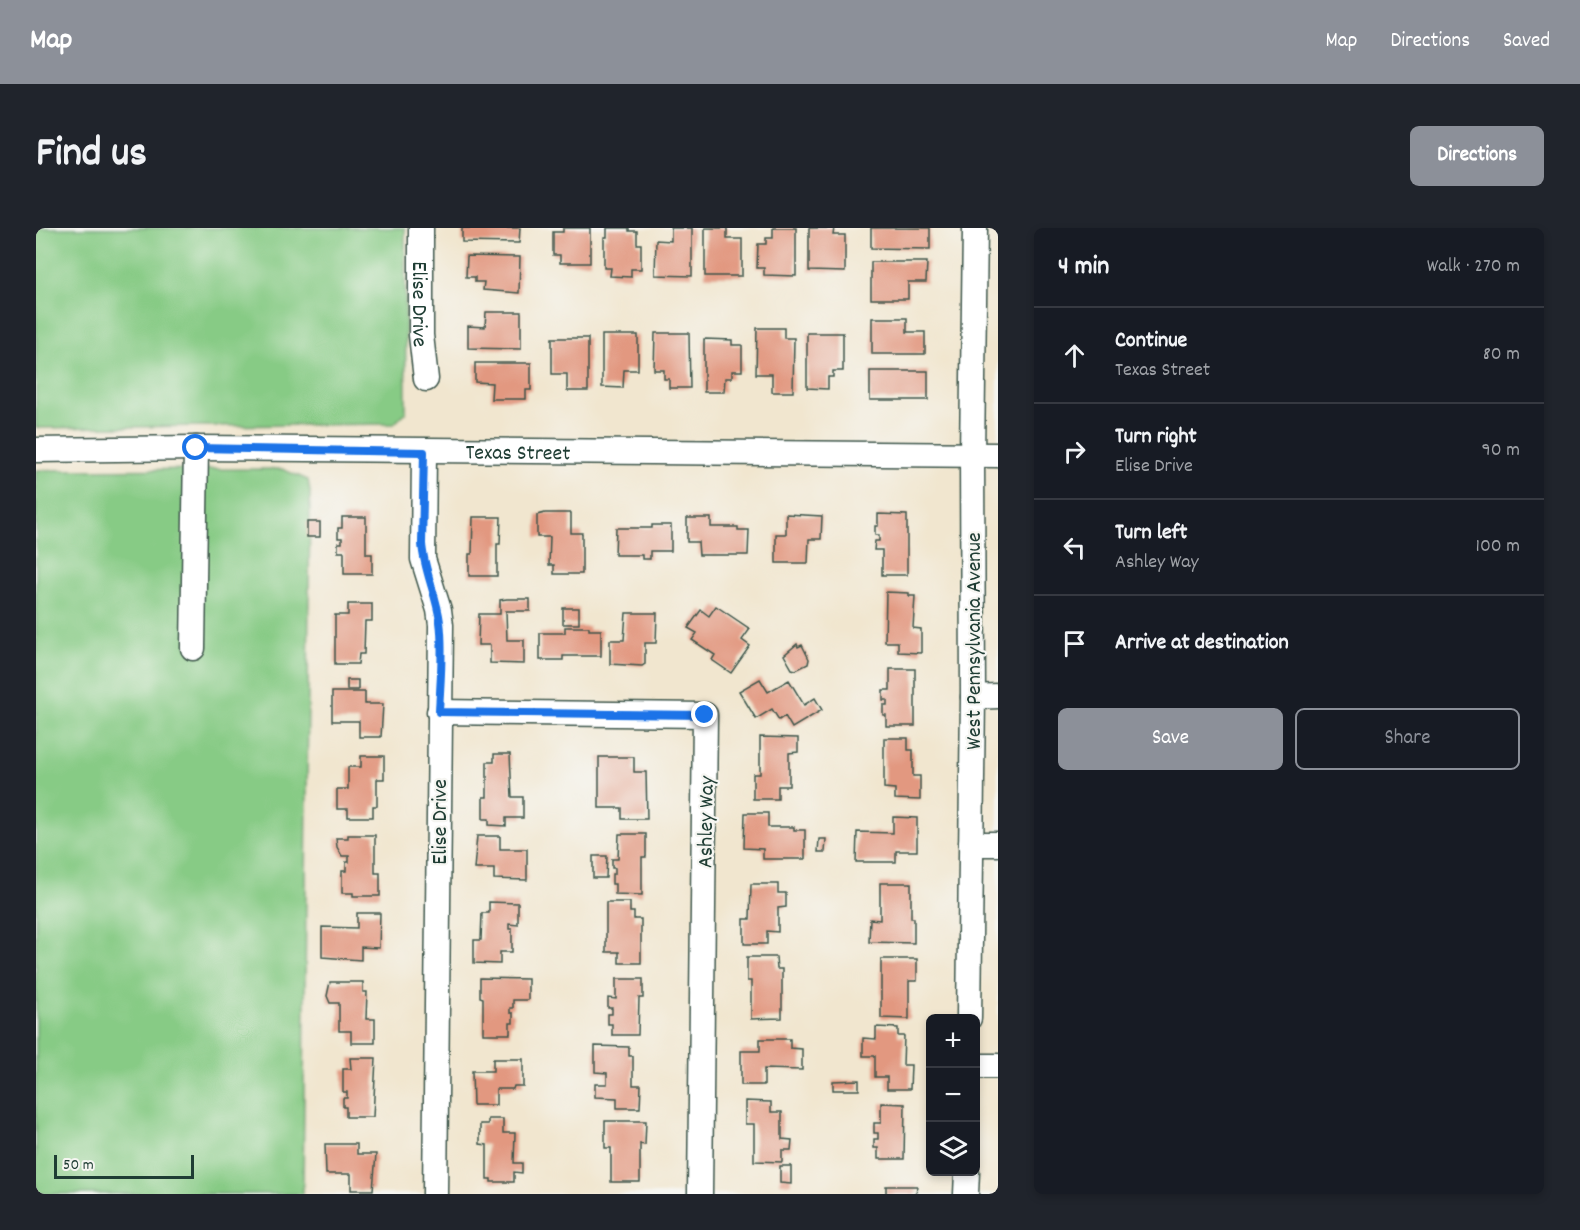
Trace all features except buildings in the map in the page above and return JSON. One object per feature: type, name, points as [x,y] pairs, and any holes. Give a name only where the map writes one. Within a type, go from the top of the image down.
[{"type":"street","name":"Elise Drive","points":[[421,228],[421,336],[426,379]]},
{"type":"street","name":"West Pennsylvania Avenue","points":[[969,1014],[975,228]]},
{"type":"street","name":"Texas Street","points":[[36,450],[196,448],[424,452],[998,455]]},
{"type":"street","points":[[194,648],[196,448]]},
{"type":"street","name":"Elise Drive","points":[[424,452],[423,560],[441,626],[435,1194]]},
{"type":"street","points":[[973,697],[998,696]]},
{"type":"street","name":"Ashley Way","points":[[439,712],[705,715],[700,1194]]},
{"type":"street","points":[[971,844],[998,844]]},
{"type":"street","points":[[980,1066],[998,1066]]},
{"type":"street","points":[[966,1194],[967,1176]]},
{"type":"green space","points":[[36,228],[405,228],[406,412],[394,424],[36,428]]},
{"type":"green space","points":[[282,469],[308,480],[310,492],[303,1194],[36,1194],[36,470]]},
{"type":"route","points":[[196,448],[424,452],[422,544],[423,560],[441,626],[439,712],[705,715]]}]
